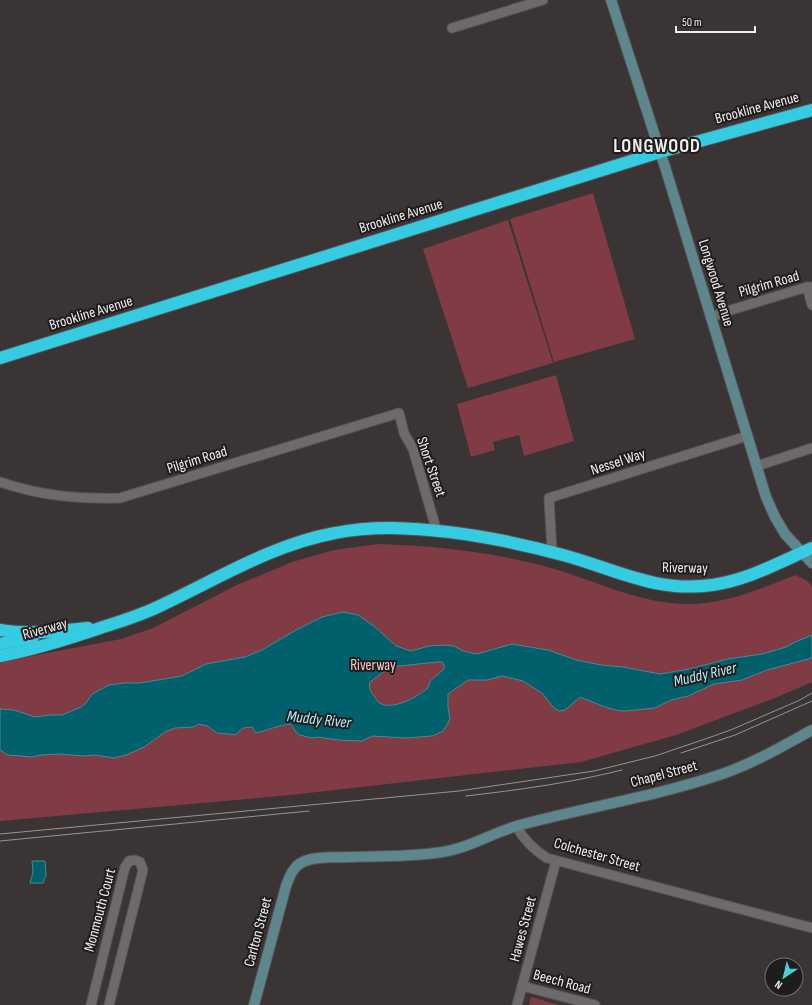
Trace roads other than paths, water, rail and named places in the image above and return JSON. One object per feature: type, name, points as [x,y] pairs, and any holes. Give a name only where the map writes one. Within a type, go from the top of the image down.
[{"type":"highway","name":"Brookline Avenue","points":[[0,358],[660,152],[812,110]]},
{"type":"highway","name":"Riverway","points":[[0,656],[46,646],[120,622],[163,604],[247,563],[315,538],[336,533],[368,529],[394,528],[491,539],[552,552],[650,582],[669,586],[691,587],[712,585],[735,580],[768,568],[807,550]]},
{"type":"highway","name":"Riverway","points":[[0,630],[20,632],[70,630],[120,622]]},
{"type":"highway","points":[[0,644],[70,630]]},
{"type":"main road","name":"Longwood Avenue","points":[[612,0],[766,497],[778,523],[790,540],[807,550],[812,563]]},
{"type":"main road","name":"Chapel Street","points":[[516,826],[566,812],[646,795],[718,775],[770,753],[812,730]]},
{"type":"main road","name":"Carlton Street","points":[[254,1005],[286,886],[294,869],[299,864],[313,859],[442,853],[478,842],[516,826]]},
{"type":"street","points":[[452,28],[543,0]]},
{"type":"street","points":[[809,287],[812,305]]},
{"type":"street","name":"Pilgrim Road","points":[[711,318],[721,313],[809,287]]},
{"type":"street","name":"Pilgrim Road","points":[[0,482],[51,496],[88,499],[120,498],[399,412]]},
{"type":"street","name":"Short Street","points":[[399,412],[404,433],[414,449],[437,532]]},
{"type":"street","name":"Nessel Way","points":[[552,552],[549,498],[748,436]]},
{"type":"street","points":[[757,466],[812,448]]},
{"type":"street","name":"Colchester Street","points":[[516,826],[528,844],[538,853],[547,858],[812,928]]},
{"type":"street","name":"Monmouth Court","points":[[91,1005],[125,867],[129,861],[135,860],[140,862],[144,870],[109,1005]]},
{"type":"street","name":"Hawes Street","points":[[517,1005],[556,861]]},
{"type":"street","name":"Beech Road","points":[[522,986],[595,1005]]},
{"type":"water","name":"Muddy River","points":[[343,612],[358,615],[375,627],[396,646],[411,651],[429,646],[443,645],[454,646],[463,651],[477,654],[512,644],[548,650],[576,660],[660,674],[689,669],[728,659],[762,654],[786,647],[812,635],[812,658],[767,670],[742,680],[714,684],[688,696],[671,700],[655,708],[625,711],[608,708],[580,697],[565,710],[559,711],[554,708],[542,693],[523,681],[502,676],[487,680],[468,680],[448,694],[450,718],[443,731],[432,736],[406,738],[372,736],[362,741],[317,737],[312,738],[300,735],[291,724],[278,726],[256,733],[252,727],[243,728],[235,735],[218,733],[208,726],[198,724],[194,727],[175,728],[165,732],[144,747],[126,755],[114,758],[95,755],[85,756],[59,754],[32,757],[8,755],[0,750],[0,709],[14,710],[35,717],[62,715],[81,707],[86,703],[92,694],[109,685],[140,683],[182,676],[206,664],[245,657],[262,650],[322,617]],"holes":[[[442,662],[444,669],[430,681],[428,688],[414,698],[402,703],[390,705],[379,703],[370,689],[370,682],[390,667]]]},
{"type":"water","points":[[32,861],[45,861],[46,875],[43,883],[30,883],[33,872]]},
{"type":"tram line","points":[[0,834],[459,791],[594,771],[655,756],[711,737],[800,700],[812,693]]},
{"type":"tram line","points":[[681,753],[735,735],[812,701]]},
{"type":"tram line","points":[[466,796],[544,786],[622,770]]},
{"type":"tram line","points":[[0,841],[309,811]]},
{"type":"district","name":"LONGWOOD","points":[[657,146]]}]
